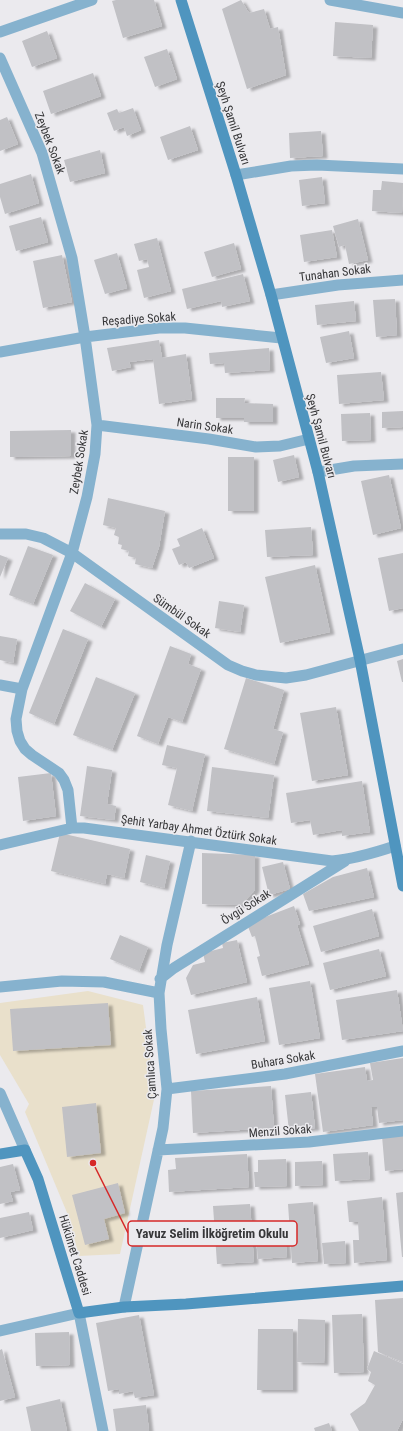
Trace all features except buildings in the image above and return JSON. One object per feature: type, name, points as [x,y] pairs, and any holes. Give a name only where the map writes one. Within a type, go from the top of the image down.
[{"type":"main road","name":"Şeyh Şamil Bulvarı","points":[[181,0],[236,175],[271,295],[281,338],[318,472],[360,660],[403,886]]},
{"type":"main road","points":[[0,1154],[25,1150]]},
{"type":"main road","name":"Hükümet Caddesi","points":[[25,1150],[38,1179],[79,1313]]},
{"type":"main road","points":[[79,1313],[124,1308],[403,1286]]},
{"type":"street","points":[[0,32],[92,0]]},
{"type":"street","points":[[330,0],[403,13]]},
{"type":"street","name":"Zeybek Sokak","points":[[0,58],[48,169],[72,258],[85,336],[97,425],[95,454],[87,497],[72,553],[22,689],[16,719],[17,731],[20,741],[25,749],[59,773],[64,780],[68,790],[72,828]]},
{"type":"street","points":[[236,175],[291,166],[317,165],[403,169]]},
{"type":"street","name":"Tunahan Sokak","points":[[271,295],[338,285],[403,280]]},
{"type":"street","name":"Reşadiye Sokak","points":[[0,352],[85,336],[159,328],[185,328],[281,338]]},
{"type":"street","name":"Narin Sokak","points":[[97,425],[208,439],[256,447],[280,446],[309,439]]},
{"type":"street","points":[[318,472],[354,466],[403,464]]},
{"type":"street","name":"Sümbül Sokak","points":[[0,534],[26,534],[43,538],[72,553],[228,665],[242,671],[271,677],[286,678],[306,675],[403,649]]},
{"type":"street","points":[[0,685],[22,689]]},
{"type":"street","name":"Şehit Yarbay Ahmet Öztürk Sokak","points":[[0,845],[72,828],[84,828],[190,841],[322,860],[346,860],[366,856],[395,846]]},
{"type":"street","name":"Çamlıca Sokak","points":[[124,1308],[163,1128],[167,1089],[161,1029],[159,992],[160,979],[166,945],[190,841]]},
{"type":"street","name":"Övgü Sokak","points":[[160,979],[174,968],[346,860]]},
{"type":"street","points":[[0,988],[62,981],[104,982],[159,992]]},
{"type":"street","name":"Buhara Sokak","points":[[167,1089],[285,1074],[403,1051]]},
{"type":"street","name":"Hükümet Caddesi","points":[[0,1093],[25,1150]]},
{"type":"street","name":"Menzil Sokak","points":[[158,1150],[309,1142],[403,1131]]},
{"type":"street","points":[[0,1332],[79,1313]]},
{"type":"street","name":"Hükümet Caddesi","points":[[79,1313],[103,1431]]},
{"type":"shaded area","points":[[88,991],[143,1005],[155,1095],[120,1254],[79,1256],[68,1215],[25,1112],[29,1104],[0,1055],[0,1003]]},
{"type":"place","name":"Yavuz Selim İlköğretim Okulu","points":[[93,1163]]}]
